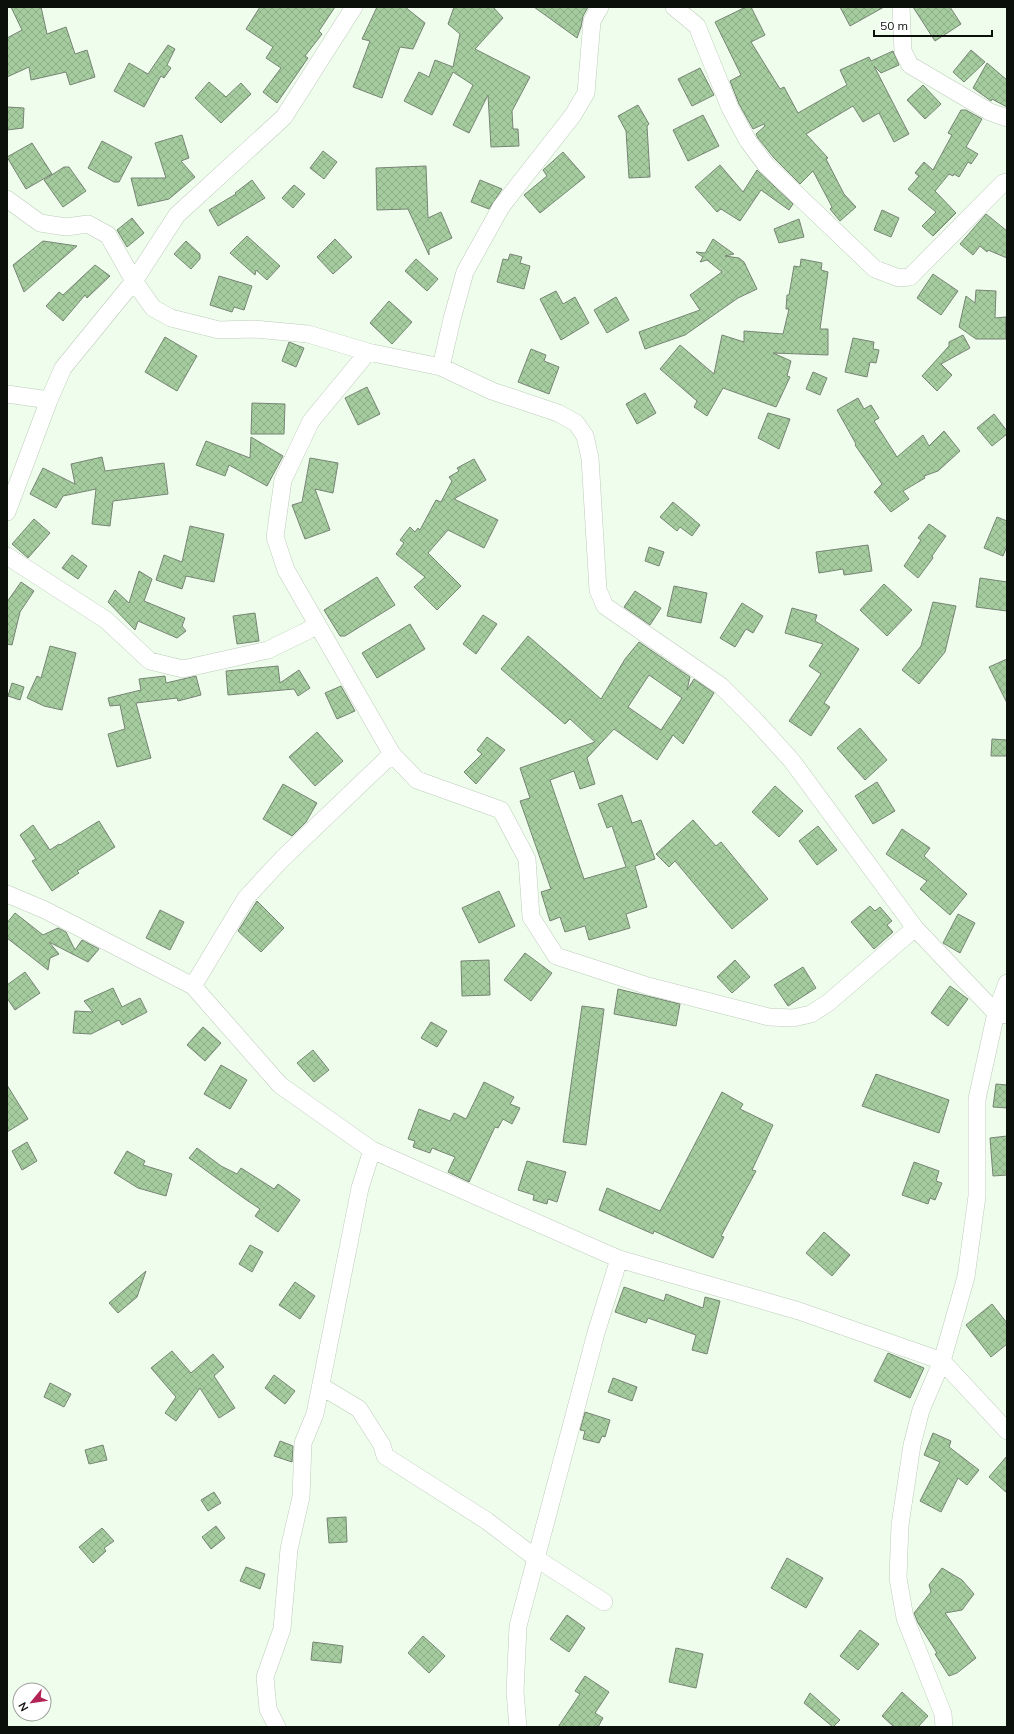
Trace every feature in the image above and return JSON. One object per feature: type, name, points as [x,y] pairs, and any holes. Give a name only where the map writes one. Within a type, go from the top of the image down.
[{"type":"street","points":[[7,512],[49,400],[63,368],[134,281],[177,215],[284,117],[354,7]]},
{"type":"street","points":[[441,367],[465,272],[501,207],[573,115],[586,93],[592,20],[600,7]]},
{"type":"street","points":[[674,7],[697,26],[730,108],[748,141],[766,165],[875,269],[899,278],[910,277],[1006,179]]},
{"type":"street","points":[[901,7],[903,51],[910,65],[990,112],[1007,118]]},
{"type":"street","points":[[7,199],[40,222],[66,227],[88,224],[108,235],[134,281],[154,308],[171,318],[219,330],[254,329],[308,334],[368,352],[441,367],[492,391],[558,413],[576,423],[585,436],[590,458],[598,590],[605,606],[722,686],[792,760],[915,928],[1002,1014]]},
{"type":"street","points":[[368,352],[311,421],[283,480],[275,537],[286,570],[392,754],[417,780],[501,810],[527,859],[530,917],[556,956],[648,986],[769,1016],[793,1018],[811,1014],[828,1004],[915,928]]},
{"type":"street","points":[[7,394],[49,400]]},
{"type":"street","points":[[7,556],[106,620],[150,661],[183,669],[268,650],[317,626]]},
{"type":"street","points":[[194,986],[246,898],[283,858],[392,754]]},
{"type":"street","points":[[7,894],[45,910],[194,986],[280,1085],[372,1150],[619,1259],[799,1311],[942,1361],[1007,1431]]},
{"type":"street","points":[[944,1727],[943,1714],[905,1618],[898,1578],[900,1525],[912,1445],[921,1410],[942,1361],[966,1277],[977,1196],[977,1099],[1002,1014],[1007,983]]},
{"type":"street","points":[[277,1727],[268,1709],[265,1677],[282,1629],[289,1549],[301,1497],[303,1443],[315,1414],[360,1188],[372,1150]]},
{"type":"street","points":[[518,1727],[515,1692],[518,1626],[596,1333],[619,1259]]},
{"type":"street","points":[[321,1386],[359,1409],[382,1445],[384,1456],[487,1521],[537,1559],[604,1602]]},
{"type":"building","points":[[11,7],[41,7],[47,34],[66,27],[75,54],[87,50],[95,77],[70,85],[66,72],[31,80],[29,67],[7,77],[7,38],[22,30]]},
{"type":"building","points":[[260,7],[335,7],[319,31],[322,34],[305,56],[308,58],[277,103],[263,92],[281,68],[266,58],[273,47],[246,29]]},
{"type":"building","points":[[377,7],[405,7],[425,23],[413,49],[400,47],[382,98],[353,87],[370,41],[362,39]]},
{"type":"building","points":[[454,7],[493,7],[503,18],[475,49],[530,77],[512,111],[513,129],[518,129],[519,146],[491,147],[488,95],[469,133],[453,125],[473,85],[453,72],[432,115],[404,101],[419,72],[429,77],[435,60],[453,67],[460,34],[448,24]]},
{"type":"building","points":[[534,7],[588,7],[583,16],[577,38]]},
{"type":"building","points":[[746,7],[751,7],[765,35],[751,42],[780,89],[784,87],[798,113],[847,85],[840,70],[869,57],[871,61],[893,51],[899,65],[881,73],[874,66],[909,134],[894,142],[879,113],[863,122],[853,106],[806,134],[828,158],[826,159],[844,194],[856,207],[840,221],[830,209],[832,207],[813,171],[800,184],[774,158],[758,138],[756,134],[765,126],[764,124],[753,129],[739,104],[730,81],[741,75],[715,22]]},
{"type":"building","points":[[840,7],[884,7],[850,26]]},
{"type":"building","points":[[913,7],[950,7],[961,24],[935,41]]},
{"type":"building","points":[[168,45],[175,49],[167,65],[171,68],[164,78],[161,76],[144,107],[114,91],[129,63],[148,74]]},
{"type":"building","points":[[971,50],[985,62],[964,82],[953,72]]},
{"type":"building","points":[[987,63],[1007,80],[1007,107],[992,99],[991,101],[973,88]]},
{"type":"building","points":[[700,68],[714,95],[692,106],[678,79]]},
{"type":"building","points":[[209,82],[226,97],[241,83],[251,94],[221,123],[195,98]]},
{"type":"building","points":[[923,85],[941,104],[925,119],[907,100]]},
{"type":"building","points":[[638,105],[649,124],[647,126],[650,177],[629,178],[626,131],[618,116]]},
{"type":"building","points":[[7,107],[24,108],[23,128],[7,130]]},
{"type":"building","points":[[961,110],[966,110],[982,119],[966,147],[978,154],[971,164],[968,162],[959,177],[954,174],[953,176],[949,174],[935,191],[956,213],[933,236],[922,226],[936,212],[908,189],[919,176],[915,173],[924,162],[933,170],[952,135],[948,133]]},
{"type":"building","points":[[703,115],[719,146],[688,161],[673,130]]},
{"type":"building","points":[[182,135],[189,158],[181,161],[195,177],[169,199],[138,206],[131,178],[166,178],[155,143]]},
{"type":"building","points":[[102,141],[132,157],[119,182],[114,182],[88,168]]},
{"type":"building","points":[[32,143],[52,174],[26,189],[7,157]]},
{"type":"building","points":[[323,151],[337,162],[324,179],[310,168]]},
{"type":"building","points":[[563,152],[585,177],[540,213],[524,195],[547,176],[543,170]]},
{"type":"building","points":[[720,165],[743,192],[757,170],[793,204],[789,210],[761,190],[740,221],[721,209],[717,212],[695,187]]},
{"type":"building","points":[[426,166],[428,218],[441,212],[452,238],[429,249],[429,255],[408,209],[377,210],[376,168]]},
{"type":"building","points":[[64,167],[69,167],[86,191],[63,207],[44,180]]},
{"type":"building","points":[[252,180],[265,198],[218,226],[209,210],[236,194],[235,193]]},
{"type":"building","points":[[480,180],[502,189],[489,209],[471,202]]},
{"type":"building","points":[[294,185],[305,194],[293,208],[282,198]]},
{"type":"building","points":[[882,210],[899,218],[891,237],[874,230]]},
{"type":"building","points":[[986,214],[1007,231],[1007,258],[988,250],[987,252],[980,246],[973,255],[960,244]]},
{"type":"building","points":[[132,218],[144,233],[127,247],[117,230]]},
{"type":"building","points":[[799,219],[804,237],[779,243],[774,229]]},
{"type":"building","points":[[247,236],[280,266],[267,280],[256,270],[255,275],[230,253]]},
{"type":"building","points":[[335,239],[352,257],[333,274],[317,257]]},
{"type":"building","points":[[713,239],[734,254],[725,256],[739,258],[744,262],[757,289],[738,298],[685,335],[645,349],[639,332],[700,310],[690,295],[722,272],[707,260],[700,262],[703,257],[696,252],[705,253]]},
{"type":"building","points":[[43,241],[77,246],[24,292],[13,265]]},
{"type":"building","points":[[186,241],[200,254],[200,259],[191,269],[174,254]]},
{"type":"building","points":[[510,254],[522,257],[520,263],[530,266],[524,289],[497,282],[503,259],[508,260]]},
{"type":"building","points":[[416,259],[438,279],[427,291],[405,271]]},
{"type":"building","points":[[801,259],[822,263],[821,270],[828,272],[820,329],[828,329],[828,355],[773,353],[791,361],[787,376],[790,377],[776,407],[723,388],[707,416],[694,407],[697,401],[660,369],[680,345],[714,374],[722,335],[744,342],[744,331],[783,334],[789,309],[786,309],[787,295],[789,295],[794,266],[800,267]]},
{"type":"building","points":[[95,265],[110,276],[87,298],[85,295],[63,321],[46,306],[59,292],[63,295]]},
{"type":"building","points":[[933,274],[958,291],[941,315],[917,298]]},
{"type":"building","points":[[219,276],[252,286],[244,310],[234,307],[232,312],[210,305]]},
{"type":"building","points":[[976,290],[996,291],[995,318],[1006,317],[1006,339],[976,339],[959,327],[966,296],[975,303]]},
{"type":"building","points":[[556,291],[563,304],[575,297],[589,323],[561,340],[540,299]]},
{"type":"building","points":[[616,297],[629,320],[607,333],[594,310]]},
{"type":"building","points":[[389,301],[412,322],[392,344],[370,323]]},
{"type":"building","points":[[963,335],[970,348],[941,364],[952,375],[937,391],[922,376],[949,346],[949,342]]},
{"type":"building","points":[[165,337],[197,356],[177,391],[145,372]]},
{"type":"building","points":[[853,338],[874,342],[873,349],[879,350],[876,363],[870,362],[867,377],[845,372]]},
{"type":"building","points":[[289,342],[304,348],[296,367],[282,361]]},
{"type":"building","points":[[531,349],[546,355],[544,361],[559,367],[549,394],[518,382]]},
{"type":"building","points":[[813,372],[827,378],[820,395],[806,389]]},
{"type":"building","points":[[367,387],[380,414],[358,425],[345,398]]},
{"type":"building","points":[[645,393],[656,413],[637,424],[626,404]]},
{"type":"building","points":[[858,398],[864,409],[871,405],[879,418],[874,421],[897,457],[923,435],[929,446],[944,431],[960,451],[938,471],[924,476],[925,478],[903,491],[909,499],[891,512],[874,492],[882,484],[855,445],[856,444],[837,410]]},
{"type":"building","points":[[252,403],[285,404],[284,434],[251,434]]},
{"type":"building","points":[[768,413],[790,419],[779,449],[758,438]]},
{"type":"building","points":[[994,414],[1007,431],[1007,434],[992,446],[977,428]]},
{"type":"building","points":[[251,437],[283,456],[267,486],[229,465],[225,476],[196,465],[206,441],[250,458]]},
{"type":"building","points":[[102,457],[105,471],[164,463],[168,494],[113,501],[110,526],[92,524],[96,489],[63,496],[56,508],[30,494],[43,468],[75,484],[71,464]]},
{"type":"building","points":[[310,458],[338,463],[333,493],[315,489],[330,530],[305,539],[292,505],[302,502]]},
{"type":"building","points":[[474,459],[486,480],[454,499],[498,520],[484,548],[448,530],[428,553],[461,586],[437,610],[414,587],[425,577],[396,554],[404,543],[400,540],[410,527],[415,532],[418,528],[420,530],[436,500],[441,502],[452,481],[449,477],[459,471],[457,468]]},
{"type":"building","points":[[673,502],[700,525],[692,536],[680,527],[677,531],[660,517]]},
{"type":"building","points":[[997,517],[1007,521],[1007,546],[1003,556],[984,548]]},
{"type":"building","points":[[34,519],[50,533],[28,558],[12,544]]},
{"type":"building","points":[[929,524],[946,536],[932,556],[933,558],[918,578],[904,566],[921,540],[918,538]]},
{"type":"building","points":[[190,526],[224,534],[214,582],[186,576],[182,589],[156,580],[164,555],[182,562]]},
{"type":"building","points":[[868,545],[872,571],[844,575],[843,569],[819,573],[816,552]]},
{"type":"building","points":[[649,547],[664,552],[659,566],[645,561]]},
{"type":"building","points":[[72,555],[87,566],[78,579],[62,568]]},
{"type":"building","points":[[139,571],[152,579],[144,601],[185,618],[182,626],[186,631],[177,638],[138,621],[135,630],[108,602],[115,590],[129,603]]},
{"type":"building","points":[[377,577],[395,605],[345,636],[340,636],[324,610]]},
{"type":"building","points":[[980,578],[1007,582],[1007,611],[976,607]]},
{"type":"building","points":[[21,582],[34,591],[20,612],[12,645],[7,644],[7,602]]},
{"type":"building","points":[[884,584],[912,610],[887,636],[860,610]]},
{"type":"building","points":[[674,586],[707,593],[701,623],[667,616]]},
{"type":"building","points":[[635,591],[661,608],[650,625],[624,607]]},
{"type":"building","points":[[933,602],[956,606],[945,652],[919,684],[902,670],[921,646]]},
{"type":"building","points":[[742,603],[763,616],[753,633],[746,629],[735,647],[720,638]]},
{"type":"building","points":[[792,608],[817,615],[815,621],[859,649],[824,703],[830,707],[811,736],[789,721],[821,674],[809,666],[823,644],[785,633]]},
{"type":"building","points":[[255,613],[259,641],[237,644],[233,616]]},
{"type":"building","points":[[483,615],[497,624],[476,654],[463,644]]},
{"type":"building","points":[[410,624],[425,649],[377,678],[362,653]]},
{"type":"building","points":[[528,636],[601,699],[625,659],[639,642],[690,677],[687,690],[694,679],[714,693],[683,744],[673,735],[657,760],[614,729],[587,758],[595,784],[580,789],[574,771],[550,780],[584,879],[626,867],[612,826],[607,828],[598,804],[622,795],[632,823],[641,820],[655,859],[635,866],[647,907],[626,914],[630,928],[589,940],[585,926],[565,932],[560,917],[550,921],[541,892],[551,889],[520,801],[530,798],[520,768],[595,742],[570,719],[565,724],[501,669]],"holes":[[[649,675],[682,698],[661,730],[628,707]]]},
{"type":"building","points":[[50,646],[76,653],[62,710],[44,706],[27,698],[37,676],[41,678]]},
{"type":"building","points":[[1007,659],[1007,703],[989,667]]},
{"type":"building","points":[[278,666],[280,683],[299,670],[310,688],[298,696],[294,689],[228,695],[226,671]]},
{"type":"building","points":[[165,676],[166,683],[196,676],[201,695],[178,701],[177,698],[136,703],[151,758],[117,767],[108,734],[125,729],[120,705],[110,706],[108,698],[141,690],[139,679]]},
{"type":"building","points":[[12,683],[24,687],[20,700],[8,696]]},
{"type":"building","points":[[341,686],[355,711],[337,719],[325,693]]},
{"type":"building","points":[[860,728],[887,760],[865,780],[837,748]]},
{"type":"building","points":[[317,732],[343,761],[315,786],[289,757]]},
{"type":"building","points":[[487,737],[505,750],[476,784],[464,772],[482,754],[477,750]]},
{"type":"building","points":[[992,739],[1007,740],[1007,756],[991,756]]},
{"type":"building","points":[[877,782],[895,811],[873,824],[855,796]]},
{"type":"building","points":[[283,784],[317,803],[306,822],[292,836],[263,819]]},
{"type":"building","points":[[775,786],[803,811],[779,837],[752,812]]},
{"type":"building","points":[[693,820],[716,846],[721,842],[768,899],[732,929],[675,861],[669,867],[656,854]]},
{"type":"building","points":[[99,821],[115,847],[77,871],[79,873],[52,891],[32,861],[36,859],[20,835],[33,825],[50,850]]},
{"type":"building","points":[[818,826],[837,850],[817,865],[799,841]]},
{"type":"building","points":[[902,829],[930,848],[924,856],[967,894],[950,915],[920,889],[927,881],[886,854]]},
{"type":"building","points":[[499,891],[515,926],[479,943],[462,908]]},
{"type":"building","points":[[257,901],[284,928],[261,952],[238,931]]},
{"type":"building","points":[[870,906],[875,911],[880,907],[892,921],[887,925],[893,932],[874,949],[851,922]]},
{"type":"building","points":[[160,910],[184,922],[170,950],[146,938]]},
{"type":"building","points":[[15,913],[43,935],[58,928],[66,932],[75,950],[82,940],[99,949],[88,962],[49,942],[59,954],[50,958],[48,970],[7,938],[7,923]]},
{"type":"building","points":[[958,914],[975,923],[960,953],[943,943]]},
{"type":"building","points":[[525,953],[552,973],[531,1001],[504,980]]},
{"type":"building","points":[[489,960],[490,995],[462,996],[461,961]]},
{"type":"building","points":[[735,960],[750,977],[732,993],[717,977]]},
{"type":"building","points":[[803,967],[816,988],[788,1006],[774,985]]},
{"type":"building","points":[[25,972],[40,993],[15,1010],[7,998],[7,985]]},
{"type":"building","points":[[950,986],[968,999],[948,1026],[931,1013]]},
{"type":"building","points":[[113,988],[122,1007],[140,998],[147,1012],[122,1025],[119,1020],[91,1034],[73,1033],[75,1011],[93,1012],[84,1001]]},
{"type":"building","points":[[618,989],[680,1004],[676,1026],[614,1014]]},
{"type":"building","points":[[582,1006],[604,1009],[586,1145],[563,1142]]},
{"type":"building","points":[[431,1022],[447,1031],[437,1047],[421,1038]]},
{"type":"building","points":[[203,1027],[221,1043],[205,1061],[187,1045]]},
{"type":"building","points":[[313,1050],[329,1070],[314,1082],[297,1063]]},
{"type":"building","points":[[221,1065],[247,1080],[230,1109],[204,1094]]},
{"type":"building","points":[[876,1074],[949,1100],[939,1133],[862,1106]]},
{"type":"building","points":[[484,1082],[514,1097],[510,1104],[520,1108],[512,1124],[503,1119],[498,1128],[495,1127],[469,1182],[448,1172],[455,1157],[432,1148],[430,1153],[413,1147],[415,1141],[408,1139],[419,1109],[450,1121],[454,1113],[466,1119]]},
{"type":"building","points":[[996,1084],[1007,1085],[1007,1108],[993,1107]]},
{"type":"building","points":[[7,1085],[28,1119],[7,1132]]},
{"type":"building","points":[[722,1092],[743,1104],[740,1109],[773,1125],[752,1170],[756,1171],[721,1236],[724,1237],[713,1258],[654,1231],[653,1234],[599,1210],[607,1188],[660,1211]]},
{"type":"building","points":[[1007,1136],[1007,1175],[993,1176],[990,1138]]},
{"type":"building","points":[[27,1142],[37,1161],[22,1170],[12,1151]]},
{"type":"building","points":[[197,1148],[221,1166],[237,1174],[241,1168],[274,1189],[278,1184],[300,1200],[278,1232],[255,1216],[260,1209],[189,1158]]},
{"type":"building","points":[[127,1151],[145,1161],[143,1165],[172,1174],[166,1196],[138,1188],[114,1173]]},
{"type":"building","points":[[527,1161],[566,1172],[557,1202],[548,1199],[547,1204],[533,1200],[534,1195],[518,1190]]},
{"type":"building","points":[[914,1162],[939,1171],[936,1181],[942,1183],[935,1200],[930,1198],[928,1204],[902,1195]]},
{"type":"building","points":[[824,1232],[850,1255],[832,1276],[806,1253]]},
{"type":"building","points":[[250,1245],[263,1252],[252,1272],[239,1264]]},
{"type":"building","points":[[146,1271],[137,1297],[118,1313],[109,1303]]},
{"type":"building","points":[[295,1282],[315,1296],[300,1319],[279,1305]]},
{"type":"building","points":[[624,1287],[664,1301],[666,1294],[703,1308],[705,1297],[720,1301],[707,1354],[692,1350],[696,1335],[648,1318],[646,1323],[615,1312]]},
{"type":"building","points":[[992,1304],[1007,1323],[1007,1344],[991,1357],[966,1325]]},
{"type":"building","points":[[172,1351],[191,1373],[213,1354],[224,1367],[214,1376],[235,1408],[219,1418],[200,1388],[176,1421],[165,1413],[176,1397],[151,1368]]},
{"type":"building","points":[[888,1353],[924,1368],[910,1398],[874,1381]]},
{"type":"building","points":[[274,1375],[295,1391],[285,1404],[265,1388]]},
{"type":"building","points":[[613,1378],[637,1387],[632,1401],[608,1392]]},
{"type":"building","points":[[50,1383],[71,1394],[64,1407],[44,1397]]},
{"type":"building","points":[[585,1412],[610,1420],[605,1437],[602,1436],[599,1443],[583,1439],[585,1431],[580,1430]]},
{"type":"building","points":[[933,1433],[951,1441],[949,1447],[979,1470],[967,1485],[958,1478],[941,1512],[920,1501],[940,1462],[924,1455]]},
{"type":"building","points":[[280,1441],[293,1446],[292,1462],[274,1456]]},
{"type":"building","points":[[103,1445],[107,1460],[89,1464],[85,1450]]},
{"type":"building","points":[[1007,1456],[1007,1493],[989,1477]]},
{"type":"building","points":[[214,1492],[221,1503],[208,1511],[201,1500]]},
{"type":"building","points":[[346,1517],[347,1542],[329,1543],[327,1518]]},
{"type":"building","points":[[216,1526],[225,1538],[211,1549],[202,1537]]},
{"type":"building","points":[[102,1528],[114,1541],[104,1548],[106,1551],[93,1563],[79,1547]]},
{"type":"building","points":[[787,1558],[823,1578],[806,1608],[771,1588]]},
{"type":"building","points":[[246,1567],[265,1574],[260,1589],[240,1581]]},
{"type":"building","points":[[942,1568],[962,1580],[974,1594],[962,1610],[945,1613],[976,1658],[957,1673],[949,1676],[935,1654],[937,1653],[918,1623],[914,1613],[931,1592],[929,1585]]},
{"type":"building","points":[[567,1615],[585,1628],[569,1652],[550,1639]]},
{"type":"building","points":[[860,1630],[879,1644],[858,1670],[840,1656]]},
{"type":"building","points":[[423,1636],[445,1656],[429,1673],[408,1653]]},
{"type":"building","points":[[313,1642],[343,1646],[341,1663],[311,1660]]},
{"type":"building","points":[[676,1648],[703,1654],[696,1688],[669,1682]]},
{"type":"building","points":[[585,1676],[609,1692],[595,1713],[603,1718],[598,1727],[558,1727],[580,1694],[575,1691]]},
{"type":"building","points":[[902,1692],[928,1716],[918,1727],[894,1727],[882,1716]]},
{"type":"building","points":[[810,1693],[840,1720],[833,1727],[804,1703]]}]
